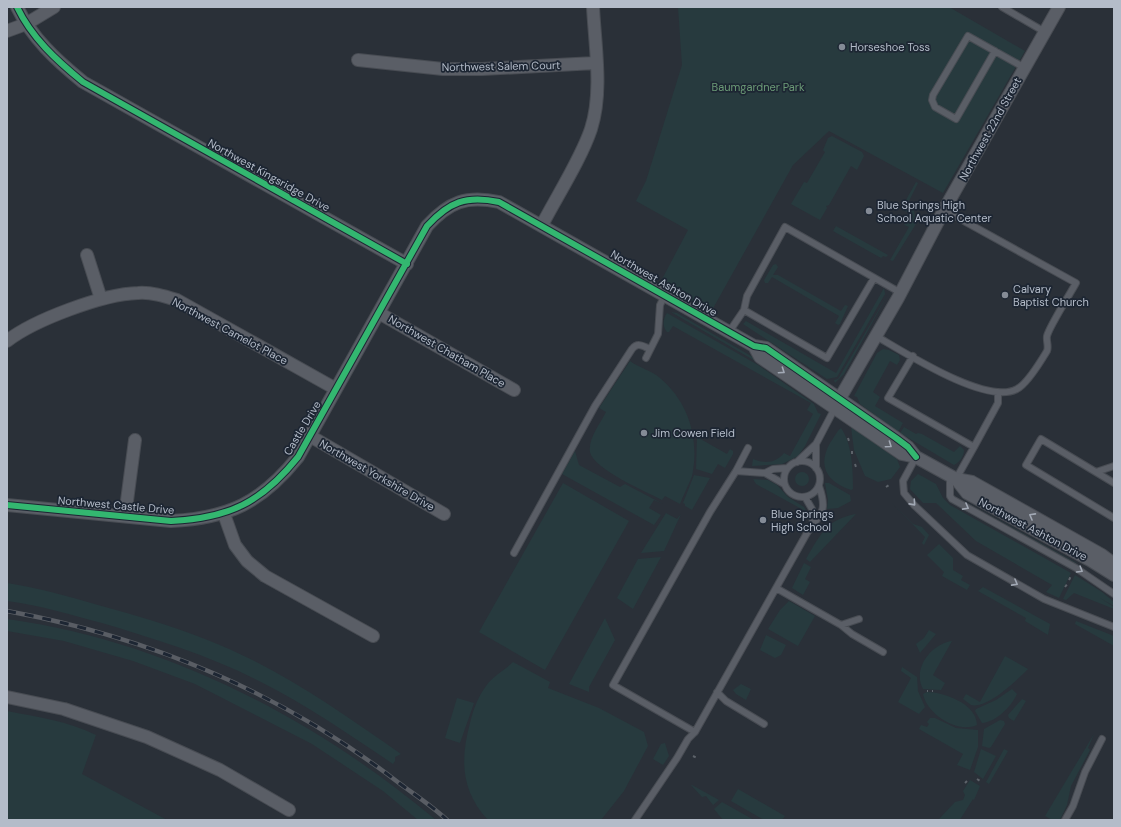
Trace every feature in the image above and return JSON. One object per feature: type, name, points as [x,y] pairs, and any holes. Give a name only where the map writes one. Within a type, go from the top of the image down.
[{"type":"street","name":"Northwest Kingsridge Drive","points":[[18,7],[26,24],[63,65],[83,82],[407,264]]},
{"type":"street","points":[[7,31],[26,24],[54,7]]},
{"type":"street","points":[[542,225],[591,130],[598,85],[595,63],[593,7]]},
{"type":"street","name":"Northwest 22nd Street","points":[[838,403],[901,293],[944,210],[1059,7]]},
{"type":"street","name":"Northwest Salem Court","points":[[358,60],[443,68],[482,69],[595,63]]},
{"type":"street","name":"Northwest Ashton Drive","points":[[407,264],[427,226],[438,214],[452,204],[470,199],[483,198],[499,202],[754,346],[766,348],[838,403],[908,447],[916,457],[953,478],[967,493],[1090,560],[1114,575]]},
{"type":"street","points":[[87,255],[101,299]]},
{"type":"street","points":[[336,390],[407,264]]},
{"type":"street","name":"Northwest Camelot Place","points":[[7,341],[18,332],[35,324],[101,299],[138,293],[158,294],[177,300],[336,390]]},
{"type":"street","name":"Northwest Chatham Place","points":[[379,313],[514,390]]},
{"type":"street","name":"Castle Drive","points":[[224,514],[247,504],[270,488],[298,457],[336,390]]},
{"type":"street","name":"Northwest Yorkshire Drive","points":[[310,436],[444,514]]},
{"type":"street","points":[[125,516],[135,440]]},
{"type":"street","name":"Northwest Ashton Drive","points":[[953,478],[972,482],[1102,555],[1114,564]]},
{"type":"street","name":"Northwest Castle Drive","points":[[7,505],[171,521],[197,520],[224,514]]},
{"type":"street","points":[[224,514],[235,545],[247,561],[265,576],[373,636]]},
{"type":"street","points":[[7,698],[64,709],[147,737],[220,770],[289,810]]},
{"type":"lane","points":[[1002,7],[1045,32]]},
{"type":"lane","points":[[995,51],[956,119],[935,107],[932,100],[933,95],[968,36],[995,51],[1025,68]]},
{"type":"lane","points":[[876,336],[960,382],[981,389],[998,392],[1010,392],[1023,385],[1048,349],[1047,336],[1076,283],[944,210]]},
{"type":"lane","points":[[730,332],[744,310],[747,296],[786,227],[901,293]]},
{"type":"lane","points":[[744,310],[827,358],[874,278]]},
{"type":"lane","points":[[646,358],[658,334],[660,305],[665,295]]},
{"type":"lane","points":[[514,553],[595,406],[632,349],[640,344],[650,349]]},
{"type":"lane","points":[[912,356],[888,398],[974,447]]},
{"type":"lane","points":[[998,392],[998,403],[974,447],[953,478],[950,496],[952,499],[1076,568],[1114,594]]},
{"type":"lane","points":[[764,473],[773,469],[787,468],[797,462],[816,444],[838,403]]},
{"type":"lane","points":[[1114,483],[1041,439],[1026,465],[1114,518]]},
{"type":"lane","points":[[635,820],[688,739],[695,732],[776,588],[813,525],[818,521],[823,506],[823,500],[819,486],[820,476],[816,468],[816,444]]},
{"type":"lane","points":[[695,732],[613,686],[710,512],[736,471],[748,448]]},
{"type":"lane","points":[[916,457],[903,481],[904,493],[914,505],[967,555],[1044,599],[1114,627]]},
{"type":"lane","points":[[797,462],[807,462],[816,468]]},
{"type":"lane","points":[[1096,472],[1114,466]]},
{"type":"lane","points":[[787,468],[783,479],[784,484],[786,489],[794,496],[805,497],[812,494],[819,486]]},
{"type":"lane","points":[[736,471],[764,473],[784,484]]},
{"type":"lane","points":[[805,497],[812,509],[813,525]]},
{"type":"lane","points":[[776,588],[841,624],[852,634],[883,652]]},
{"type":"lane","points":[[841,624],[859,619]]},
{"type":"lane","points":[[717,692],[726,701],[764,724]]},
{"type":"lane","points":[[1065,820],[1073,806],[1085,772],[1102,739]]},
{"type":"path","points":[[1069,580],[1072,576]]},
{"type":"path","points":[[1066,587],[1068,583]]},
{"type":"path","points":[[693,756],[697,758]]},
{"type":"green space","name":"Baumgardner Park","points":[[678,7],[949,7],[1025,51],[943,193],[829,131],[793,165],[711,312],[660,283],[688,230],[636,201],[646,181],[682,65]]},
{"type":"green space","points":[[832,136],[862,152],[864,156],[857,170],[851,166],[829,205],[826,206],[827,208],[820,220],[791,204],[804,182],[807,183],[825,152],[823,150],[828,138]]},
{"type":"green space","points":[[916,182],[918,183],[908,203],[914,211],[915,216],[919,219],[893,261],[890,260],[909,227],[904,225],[911,214],[901,209]]},
{"type":"green space","points":[[836,226],[888,255],[881,258],[833,231]]},
{"type":"green space","points":[[776,264],[778,267],[773,275],[778,275],[841,311],[845,305],[848,306],[840,324],[838,325],[835,323],[839,316],[772,277],[768,283],[765,283],[764,280],[773,265]]},
{"type":"green space","points":[[884,288],[885,294],[837,377],[827,379],[743,324],[746,321],[836,373]]},
{"type":"green space","points":[[888,294],[844,374],[835,383],[834,380],[838,379]]},
{"type":"green space","points":[[671,312],[677,313],[758,360],[762,365]]},
{"type":"green space","points":[[667,313],[758,365],[814,404],[818,413],[821,414],[805,446],[798,456],[782,464],[752,466],[753,459],[762,462],[770,462],[774,461],[784,453],[790,456],[813,414],[807,410],[811,403],[673,326],[669,332],[667,332],[664,328],[664,322]]},
{"type":"green space","points":[[883,349],[899,355],[900,360],[897,365],[890,361],[873,392],[880,397],[875,406],[903,423],[898,432],[860,404],[857,397],[854,396],[877,353]]},
{"type":"green space","name":"Jim Cowen Field","points":[[630,361],[656,375],[669,386],[683,405],[688,416],[693,439],[694,463],[692,477],[680,504],[665,496],[662,500],[610,473],[593,459],[590,452],[591,442],[595,432],[606,412],[599,408]]},
{"type":"green space","points":[[851,427],[897,459],[900,467],[891,479],[878,482],[865,476],[854,450]]},
{"type":"green space","points":[[904,427],[916,434],[922,434],[954,452],[960,446],[964,452],[960,461],[954,465],[900,433]]},
{"type":"green space","points":[[841,428],[848,441],[850,449],[853,474],[853,489],[851,490],[836,483],[830,478],[825,466],[824,459],[826,451]]},
{"type":"green space","points":[[697,437],[727,454],[730,449],[733,451],[733,454],[725,468],[718,464],[712,474],[696,469]]},
{"type":"green space","points":[[575,451],[579,465],[620,487],[625,484],[663,504],[654,500],[649,508],[661,515],[654,525],[562,474]]},
{"type":"green space","points":[[799,472],[805,472],[809,476],[809,482],[805,486],[799,486],[795,482],[795,476]]},
{"type":"green space","points":[[918,474],[936,484],[943,498],[950,505],[1071,573],[1059,598],[1046,592],[1052,585],[976,541],[936,503],[923,503],[910,489],[911,481]]},
{"type":"green space","points":[[694,475],[710,478],[692,510],[683,503]]},
{"type":"green space","points":[[753,479],[768,480],[777,485],[788,497],[804,507],[807,512],[756,484]]},
{"type":"green space","points":[[563,483],[629,521],[545,670],[479,632]]},
{"type":"green space","points":[[825,483],[829,483],[850,495],[851,501],[838,508],[827,509],[828,500]]},
{"type":"green space","points":[[958,497],[1075,562],[1077,564],[965,501]]},
{"type":"green space","points":[[892,503],[913,524],[922,527],[929,535],[924,545],[922,543],[925,537]]},
{"type":"green space","points":[[666,513],[677,519],[681,514],[664,551],[641,553]]},
{"type":"green space","points":[[856,514],[810,562],[806,559],[825,529],[846,516]]},
{"type":"green space","points":[[939,544],[953,558],[953,570],[963,576],[961,580],[970,585],[967,590],[942,576],[944,572],[927,555]]},
{"type":"green space","points":[[661,557],[633,609],[617,598],[638,559]]},
{"type":"green space","points":[[804,563],[811,567],[805,579],[810,582],[803,595],[792,588]]},
{"type":"green space","points":[[1075,575],[1102,592],[1114,602],[1114,606],[1100,598],[1114,607],[1114,609],[1074,593],[1066,600],[1063,599]]},
{"type":"green space","points":[[7,583],[53,592],[138,616],[192,634],[231,650],[257,662],[306,690],[401,754],[395,757],[393,764],[295,700],[242,673],[203,656],[102,623],[43,608],[7,601]]},
{"type":"green space","points":[[983,587],[1050,624],[1048,635],[1025,621],[1026,618],[978,591]]},
{"type":"green space","points":[[789,601],[815,616],[798,646],[768,629],[780,610]]},
{"type":"green space","points":[[605,618],[615,640],[589,687],[589,692],[569,684]]},
{"type":"green space","points":[[7,619],[66,630],[124,645],[180,665],[235,690],[289,717],[340,749],[389,783],[436,820],[418,820],[383,791],[312,744],[195,684],[133,661],[64,641],[7,631]]},
{"type":"green space","points":[[1076,621],[1114,636],[1114,646],[1075,624]]},
{"type":"green space","points":[[929,630],[936,634],[920,653],[916,644],[924,638]]},
{"type":"green space","points":[[766,635],[786,645],[781,655],[775,658],[760,650]]},
{"type":"green space","points":[[952,641],[933,675],[945,683],[941,690],[923,689],[920,681],[920,673],[926,659],[937,647]]},
{"type":"green space","points":[[1005,656],[1028,669],[1002,693],[986,703],[971,705],[963,699],[966,694],[980,702]]},
{"type":"green space","points":[[513,662],[550,682],[548,688],[599,708],[644,732],[648,746],[624,791],[601,820],[488,820],[472,798],[465,774],[464,762],[467,737],[473,713],[478,699],[486,686],[492,679]]},
{"type":"green space","points":[[902,667],[917,677],[918,691],[925,707],[919,714],[898,702],[911,678],[901,671]]},
{"type":"green space","points":[[741,684],[751,689],[746,700],[736,694],[733,690]]},
{"type":"green space","points":[[1012,689],[1017,694],[1007,709],[993,720],[982,723],[975,711],[976,709],[996,700]]},
{"type":"green space","points":[[927,692],[942,694],[966,705],[976,718],[977,725],[961,727],[944,720],[930,709],[923,694]]},
{"type":"green space","points":[[457,698],[474,703],[460,743],[445,738]]},
{"type":"green space","points":[[1022,699],[1026,701],[1014,721],[1009,718],[1008,715]]},
{"type":"green space","points":[[7,711],[63,723],[96,735],[82,774],[167,820],[7,820]]},
{"type":"green space","points":[[930,718],[935,718],[956,728],[978,730],[978,747],[970,770],[957,765],[963,754],[919,729],[921,725],[927,727],[929,724],[927,722]]},
{"type":"green space","points":[[1000,720],[1004,721],[1005,724],[991,747],[989,748],[982,746],[984,729]]},
{"type":"green space","points":[[1094,734],[1088,748],[1090,750],[1071,786],[1067,805],[1060,820],[1052,820],[1045,816]]},
{"type":"green space","points":[[665,743],[669,756],[663,765],[653,759],[661,744]]},
{"type":"green space","points":[[981,749],[996,756],[983,779],[974,772]]},
{"type":"green space","points":[[1004,749],[1008,751],[989,784],[986,782]]},
{"type":"green space","points":[[970,780],[980,786],[974,800],[973,799],[961,818],[959,820],[939,819],[955,802],[963,800],[965,795],[963,791]]},
{"type":"green space","points":[[691,785],[719,800],[713,805],[706,796],[702,797]]},
{"type":"green space","points":[[738,789],[785,816],[782,820],[764,820],[731,801]]},
{"type":"green space","points":[[722,802],[754,820],[723,820],[714,809]]},
{"type":"railway","points":[[7,611],[60,622],[112,636],[164,653],[214,673],[262,696],[309,722],[355,751],[447,820]]},
{"type":"cycle path","points":[[17,7],[37,39],[63,65],[83,82],[407,264]]},
{"type":"cycle path","points":[[7,505],[171,521],[192,519],[227,512],[257,497],[271,486],[298,457],[427,226],[443,211],[451,206],[459,202],[477,199],[499,202],[754,346],[766,348],[896,438],[908,447],[916,457]]},
{"type":"place","name":"Horseshoe Toss","points":[[842,47]]},
{"type":"place","name":"Blue Springs High School Aquatic Center","points":[[869,211]]},
{"type":"place","name":"Calvary Baptist Church","points":[[1005,295]]},
{"type":"place","name":"Jim Cowen Field","points":[[644,433]]},
{"type":"place","name":"Blue Springs High School","points":[[763,520]]}]
